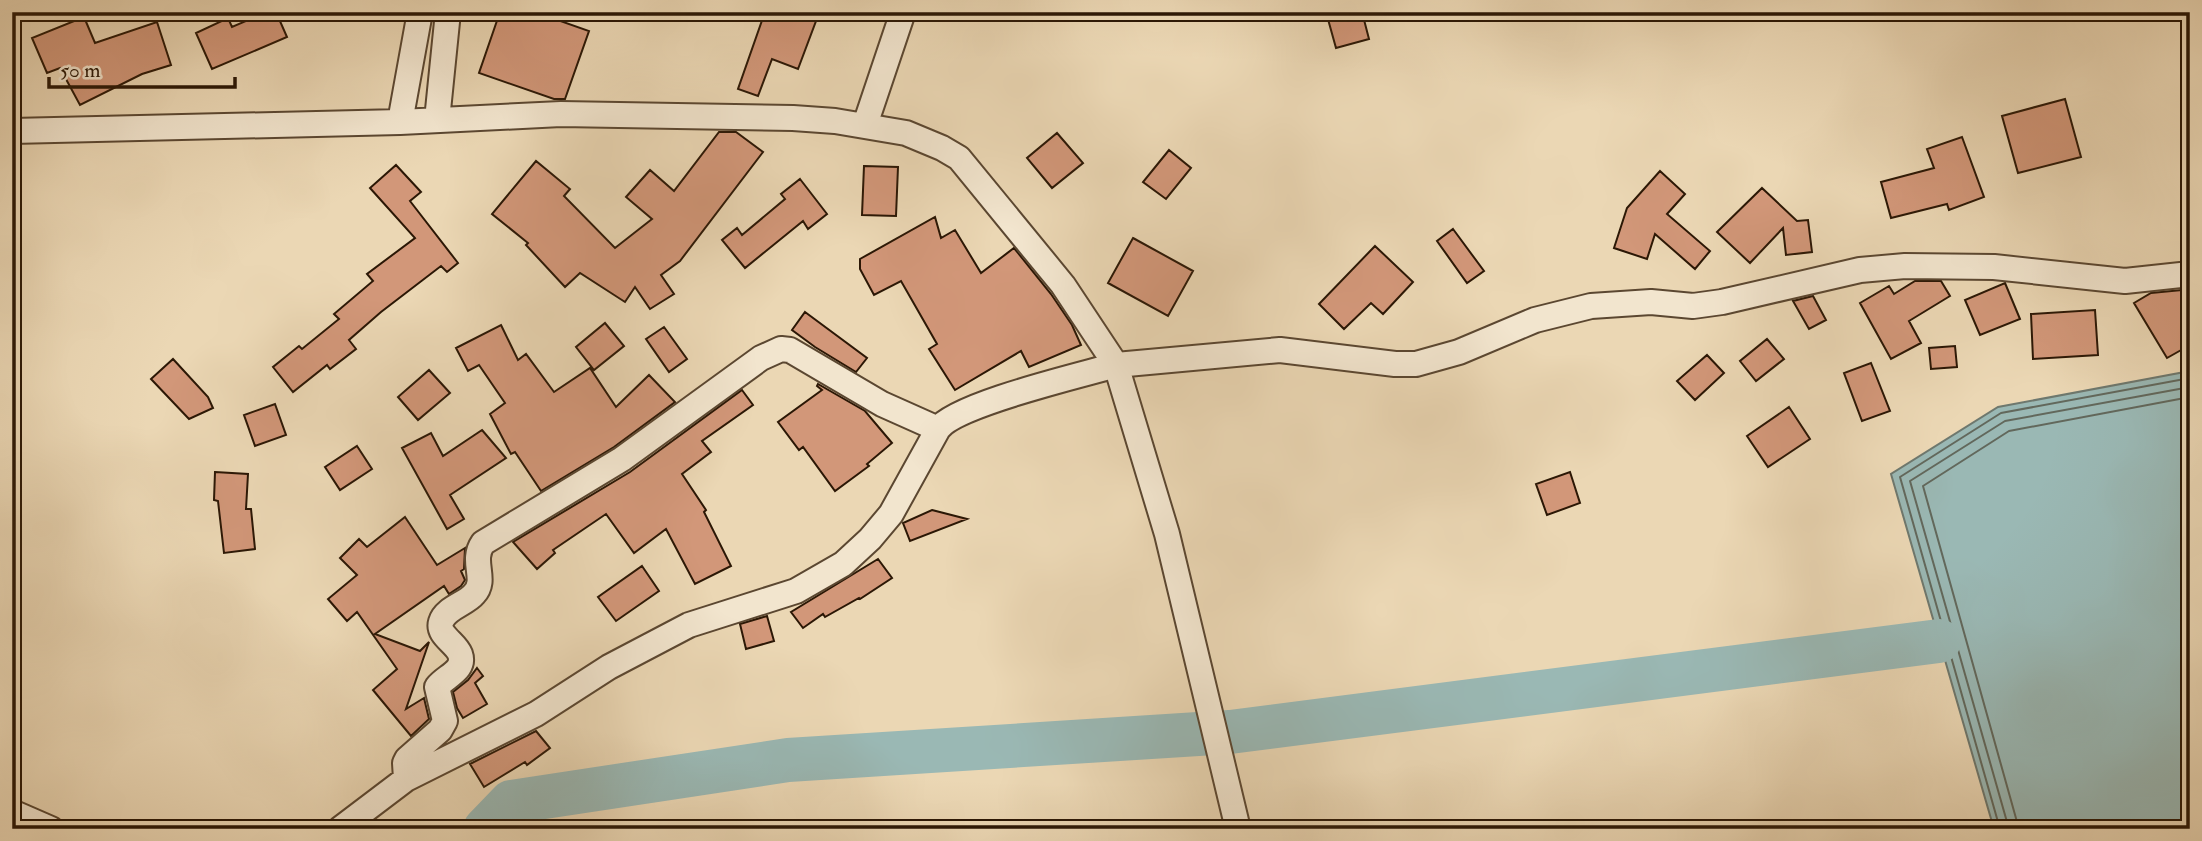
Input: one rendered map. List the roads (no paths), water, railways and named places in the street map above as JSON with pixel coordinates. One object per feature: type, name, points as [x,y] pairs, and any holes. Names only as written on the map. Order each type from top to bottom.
[{"type":"street","points":[[400,122],[420,12]]},
{"type":"street","points":[[437,120],[448,12]]},
{"type":"street","points":[[865,125],[903,12]]},
{"type":"street","points":[[12,131],[400,122],[561,114],[793,118],[865,125],[922,139],[959,158],[1063,285],[1116,365],[1167,534],[1238,829]]},
{"type":"street","points":[[340,829],[406,779],[536,714],[609,667],[689,625],[796,591],[843,564],[870,539],[891,514],[938,429],[949,419],[966,410],[1116,365],[1280,350],[1395,364],[1416,364],[1459,352],[1535,320],[1591,306],[1651,302],[1693,306],[1722,302],[1860,270],[1905,265],[1994,267],[2125,281],[2190,274]]},
{"type":"street","points":[[406,779],[407,759],[440,730],[445,721],[437,687],[461,663],[460,653],[441,630],[441,623],[448,612],[475,594],[481,578],[476,558],[483,543],[622,459],[761,358],[780,349],[790,350],[882,404],[938,429]]},
{"type":"street","points":[[12,812],[51,829]]},
{"type":"water","points":[[2190,371],[2190,829],[1994,829],[1891,474],[1998,407]]},
{"type":"waterway","points":[[485,829],[511,802],[788,760],[1230,732],[1939,641]]}]
